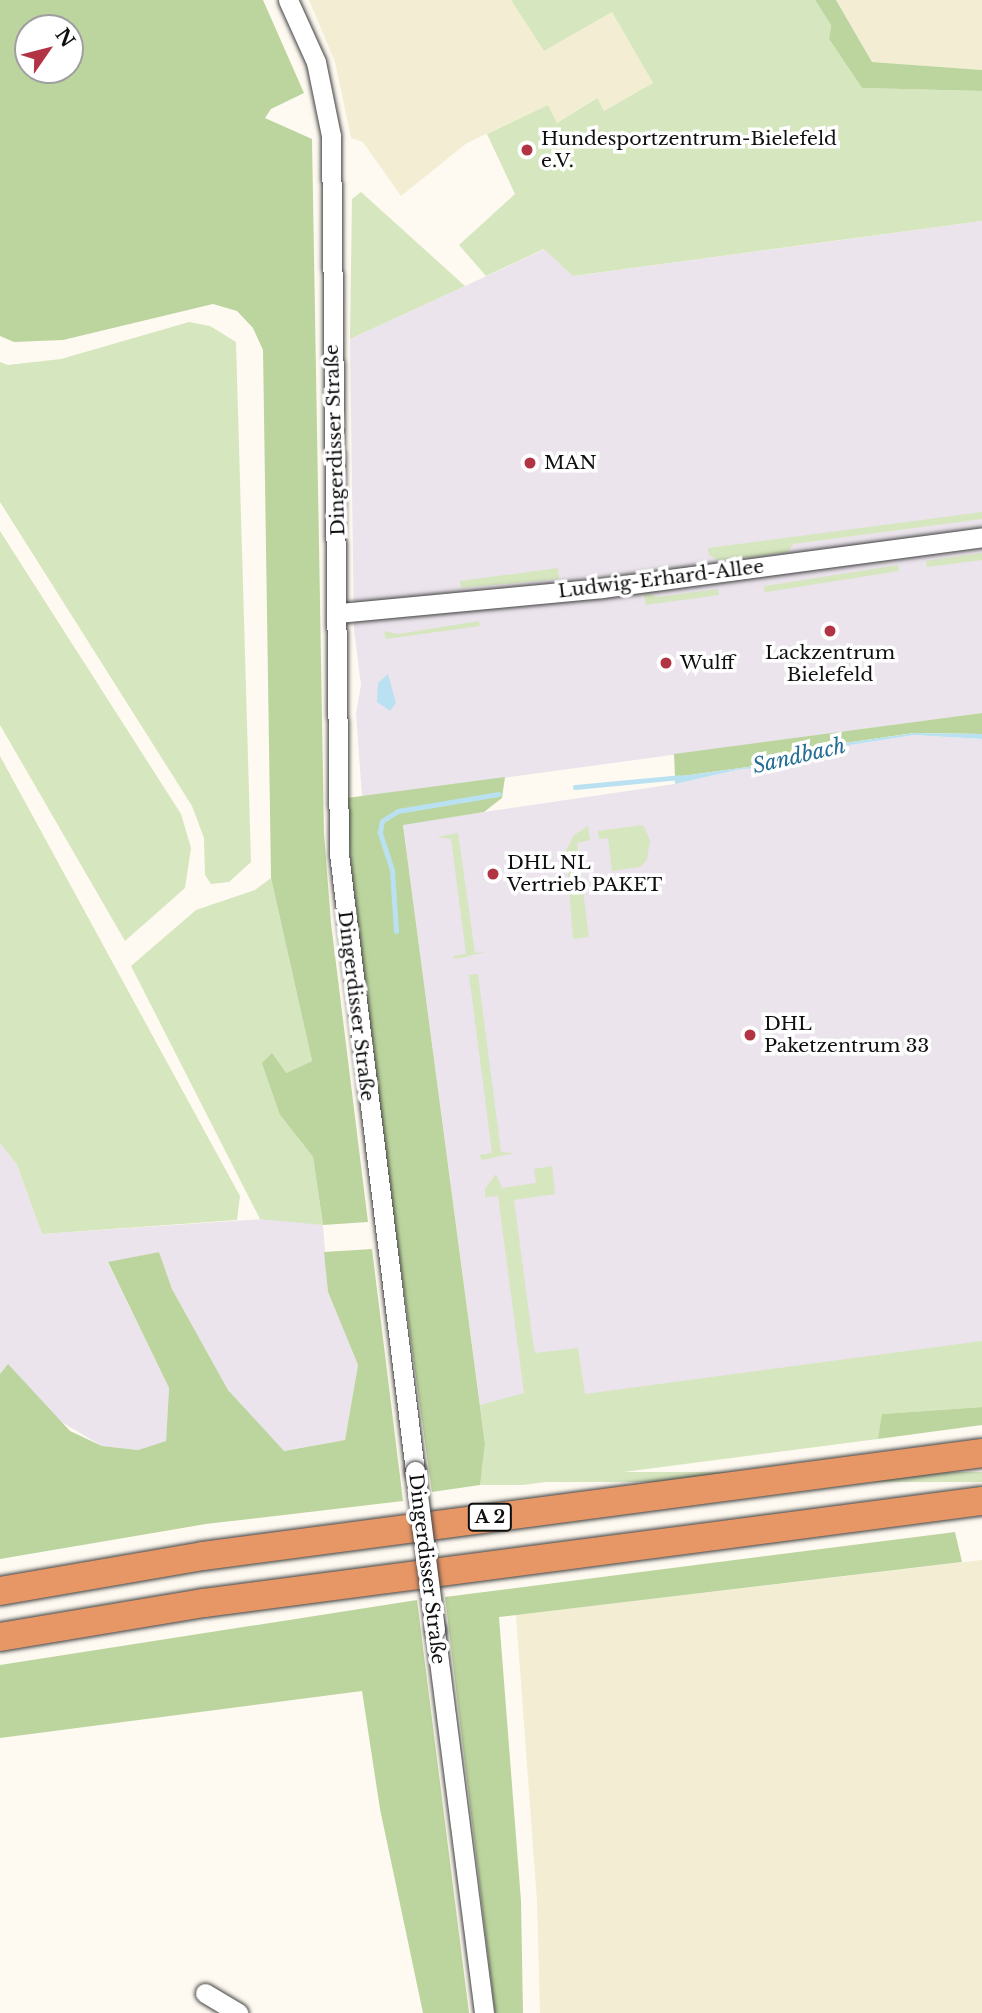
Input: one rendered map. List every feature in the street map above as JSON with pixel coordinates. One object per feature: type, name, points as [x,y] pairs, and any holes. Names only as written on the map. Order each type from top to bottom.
[{"type":"highway","name":"A 2","points":[[0,1591],[203,1556],[982,1453]]},
{"type":"highway","points":[[0,1637],[204,1603],[982,1501]]},
{"type":"street","name":"Dingerdisser Straße","points":[[288,0],[316,62],[331,136],[331,326],[339,613],[339,854],[484,2013]]},
{"type":"street","name":"Ludwig-Erhard-Allee","points":[[339,613],[601,588],[982,537]]},
{"type":"street","points":[[205,1993],[218,1997],[238,2013]]},
{"type":"shaded area","points":[[309,0],[511,0],[544,51],[612,12],[653,83],[604,111],[596,98],[557,123],[548,105],[467,143],[401,196],[363,142],[351,138],[335,62]]},
{"type":"shaded area","points":[[836,0],[982,0],[982,70],[872,62]]},
{"type":"shaded area","points":[[982,221],[982,713],[362,797],[356,713],[361,685],[354,630],[350,339],[545,249],[574,276]]},
{"type":"shaded area","points":[[914,735],[982,739],[982,1362],[533,1432],[528,1398],[480,1405],[403,824],[675,784],[741,769],[777,768],[825,749]]},
{"type":"shaded area","points":[[0,1143],[17,1165],[42,1234],[280,1218],[323,1225],[328,1292],[358,1365],[345,1440],[283,1451],[228,1390],[172,1289],[159,1252],[108,1263],[169,1388],[166,1441],[138,1450],[102,1446],[53,1417],[8,1364],[0,1374]]},
{"type":"shaded area","points":[[982,1560],[982,2013],[540,2013],[537,1901],[516,1615]]},
{"type":"green space","points":[[0,0],[263,0],[304,93],[271,109],[265,118],[312,139],[324,834],[331,923],[368,1222],[323,1225],[313,1157],[280,1115],[262,1063],[272,1053],[286,1073],[312,1061],[271,878],[263,350],[253,328],[237,311],[213,304],[63,340],[14,342],[0,336]]},
{"type":"green space","points":[[511,0],[815,0],[831,25],[829,39],[862,88],[982,91],[982,221],[573,276],[544,249],[486,276],[459,245],[515,194],[487,134],[548,105],[557,123],[597,98],[604,111],[653,83],[612,12],[544,51]]},
{"type":"green space","points":[[815,0],[836,0],[872,62],[982,70],[982,91],[862,88],[829,39],[831,25]]},
{"type":"green space","points":[[361,192],[465,286],[350,339],[352,199]]},
{"type":"green space","points":[[189,322],[210,326],[236,342],[251,862],[229,882],[211,884],[205,875],[204,838],[192,806],[0,502],[0,362],[8,365],[61,359]]},
{"type":"green space","points":[[982,512],[982,519],[793,544],[788,552],[720,561],[709,555],[708,548]]},
{"type":"green space","points":[[0,531],[181,814],[191,848],[185,888],[125,941],[0,725]]},
{"type":"green space","points":[[982,553],[982,560],[927,567],[926,561]]},
{"type":"green space","points":[[898,565],[899,571],[765,592],[764,586]]},
{"type":"green space","points":[[558,568],[559,579],[461,588],[460,581]]},
{"type":"green space","points":[[718,589],[719,595],[646,605],[644,592],[657,597]]},
{"type":"green space","points":[[479,621],[480,626],[386,639],[384,631],[398,634]]},
{"type":"green space","points":[[982,713],[982,734],[914,733],[824,746],[777,763],[675,777],[674,754]]},
{"type":"green space","points":[[0,756],[240,1196],[237,1220],[42,1234],[17,1165],[0,1143]]},
{"type":"green space","points":[[505,777],[502,798],[484,812],[403,825],[485,1444],[480,1485],[432,1492],[354,933],[347,798]]},
{"type":"green space","points":[[643,825],[650,840],[647,860],[640,867],[612,871],[608,838],[599,839],[598,831]]},
{"type":"green space","points":[[588,826],[590,840],[577,843],[589,937],[573,939],[566,851],[574,835]]},
{"type":"green space","points":[[458,833],[475,953],[489,951],[456,959],[453,956],[466,954],[451,839],[437,837]]},
{"type":"green space","points":[[271,878],[312,1061],[286,1073],[280,1115],[313,1157],[323,1225],[260,1219],[131,966],[196,910],[255,890]]},
{"type":"green space","points":[[478,974],[501,1152],[515,1153],[482,1160],[479,1155],[492,1153],[469,975]]},
{"type":"green space","points":[[552,1166],[555,1194],[514,1200],[533,1343],[535,1353],[578,1348],[585,1394],[982,1341],[982,1407],[883,1414],[878,1439],[523,1485],[480,1485],[485,1444],[480,1405],[524,1393],[498,1196],[485,1197],[485,1189],[496,1174],[502,1188],[536,1183],[534,1169]]},
{"type":"green space","points":[[372,1249],[403,1501],[206,1524],[0,1559],[0,1374],[8,1364],[70,1431],[102,1446],[138,1450],[166,1441],[169,1388],[108,1262],[159,1252],[172,1289],[228,1390],[284,1451],[345,1440],[358,1365],[328,1292],[324,1252]]},
{"type":"green space","points":[[982,1407],[982,1425],[878,1439],[882,1414]]},
{"type":"green space","points":[[438,1472],[982,1472],[982,1482],[438,1482]]},
{"type":"green space","points":[[955,1532],[962,1562],[499,1617],[521,1901],[523,2013],[495,2013],[445,1597]]},
{"type":"green space","points":[[417,1600],[469,2013],[423,2013],[380,1809],[362,1691],[0,1738],[0,1665]]},
{"type":"water","points":[[388,674],[396,703],[390,711],[377,702],[378,683]]},
{"type":"water","points":[[914,733],[982,734],[982,739],[914,735],[825,749],[777,768],[741,769],[675,784],[675,777],[777,763],[824,746]]},
{"type":"waterway","name":"Sandbach","points":[[575,787],[680,777]]},
{"type":"waterway","name":"Sandbach","points":[[396,931],[392,870],[380,832],[382,821],[398,811],[499,794]]},
{"type":"place","name":"Hundesportzentrum-Bielefeld e.V.","points":[[527,150]]},
{"type":"place","name":"MAN","points":[[530,463]]},
{"type":"place","name":"Lackzentrum Bielefeld","points":[[830,631]]},
{"type":"place","name":"Wulff","points":[[666,663]]},
{"type":"place","name":"DHL NL Vertrieb PAKET","points":[[493,874]]},
{"type":"place","name":"DHL Paketzentrum 33","points":[[750,1035]]}]
